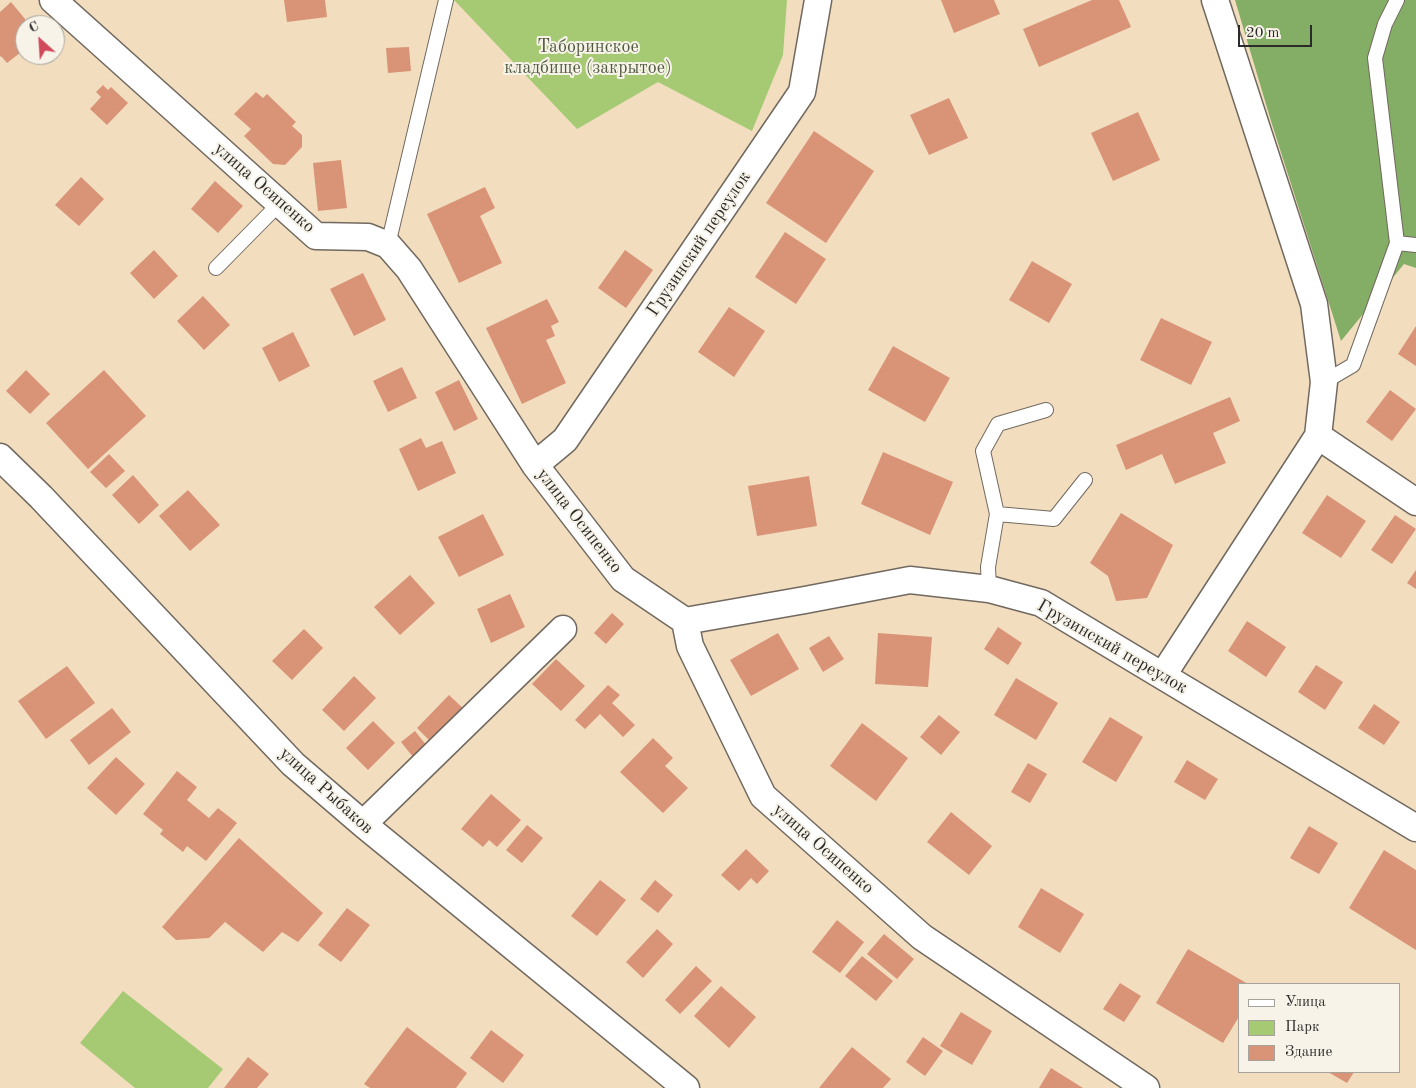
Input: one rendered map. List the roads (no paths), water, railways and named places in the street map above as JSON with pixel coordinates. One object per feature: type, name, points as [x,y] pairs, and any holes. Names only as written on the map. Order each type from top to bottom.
[{"type":"street","name":"улица Осипенко","points":[[53,0],[316,236],[368,238],[388,245],[409,269],[535,465],[622,578],[685,621],[690,646],[763,796],[922,937],[1146,1088]]},
{"type":"street","name":"Грузинский переулок","points":[[535,465],[565,440],[802,92],[818,0]]},
{"type":"street","points":[[1163,675],[1318,436],[1324,382],[1314,304],[1215,0]]},
{"type":"street","points":[[1318,436],[1416,502]]},
{"type":"street","name":"улица Рыбаков","points":[[0,457],[293,764],[363,824],[686,1088]]},
{"type":"street","name":"Грузинский переулок","points":[[685,621],[910,580],[989,589],[1041,603],[1416,828]]},
{"type":"street","points":[[363,824],[563,628]]},
{"type":"lane","points":[[388,245],[446,0]]},
{"type":"lane","points":[[1324,382],[1352,365],[1397,243],[1375,58],[1385,24],[1397,0]]},
{"type":"lane","points":[[216,268],[280,204]]},
{"type":"lane","points":[[1397,243],[1416,245]]},
{"type":"lane","points":[[989,589],[988,567],[997,514],[983,451],[998,424],[1046,410]]},
{"type":"lane","points":[[997,514],[1054,519],[1084,480]]},
{"type":"park label","name":"Таборинское кладбище (закрытое)","points":[[588,57]]}]
